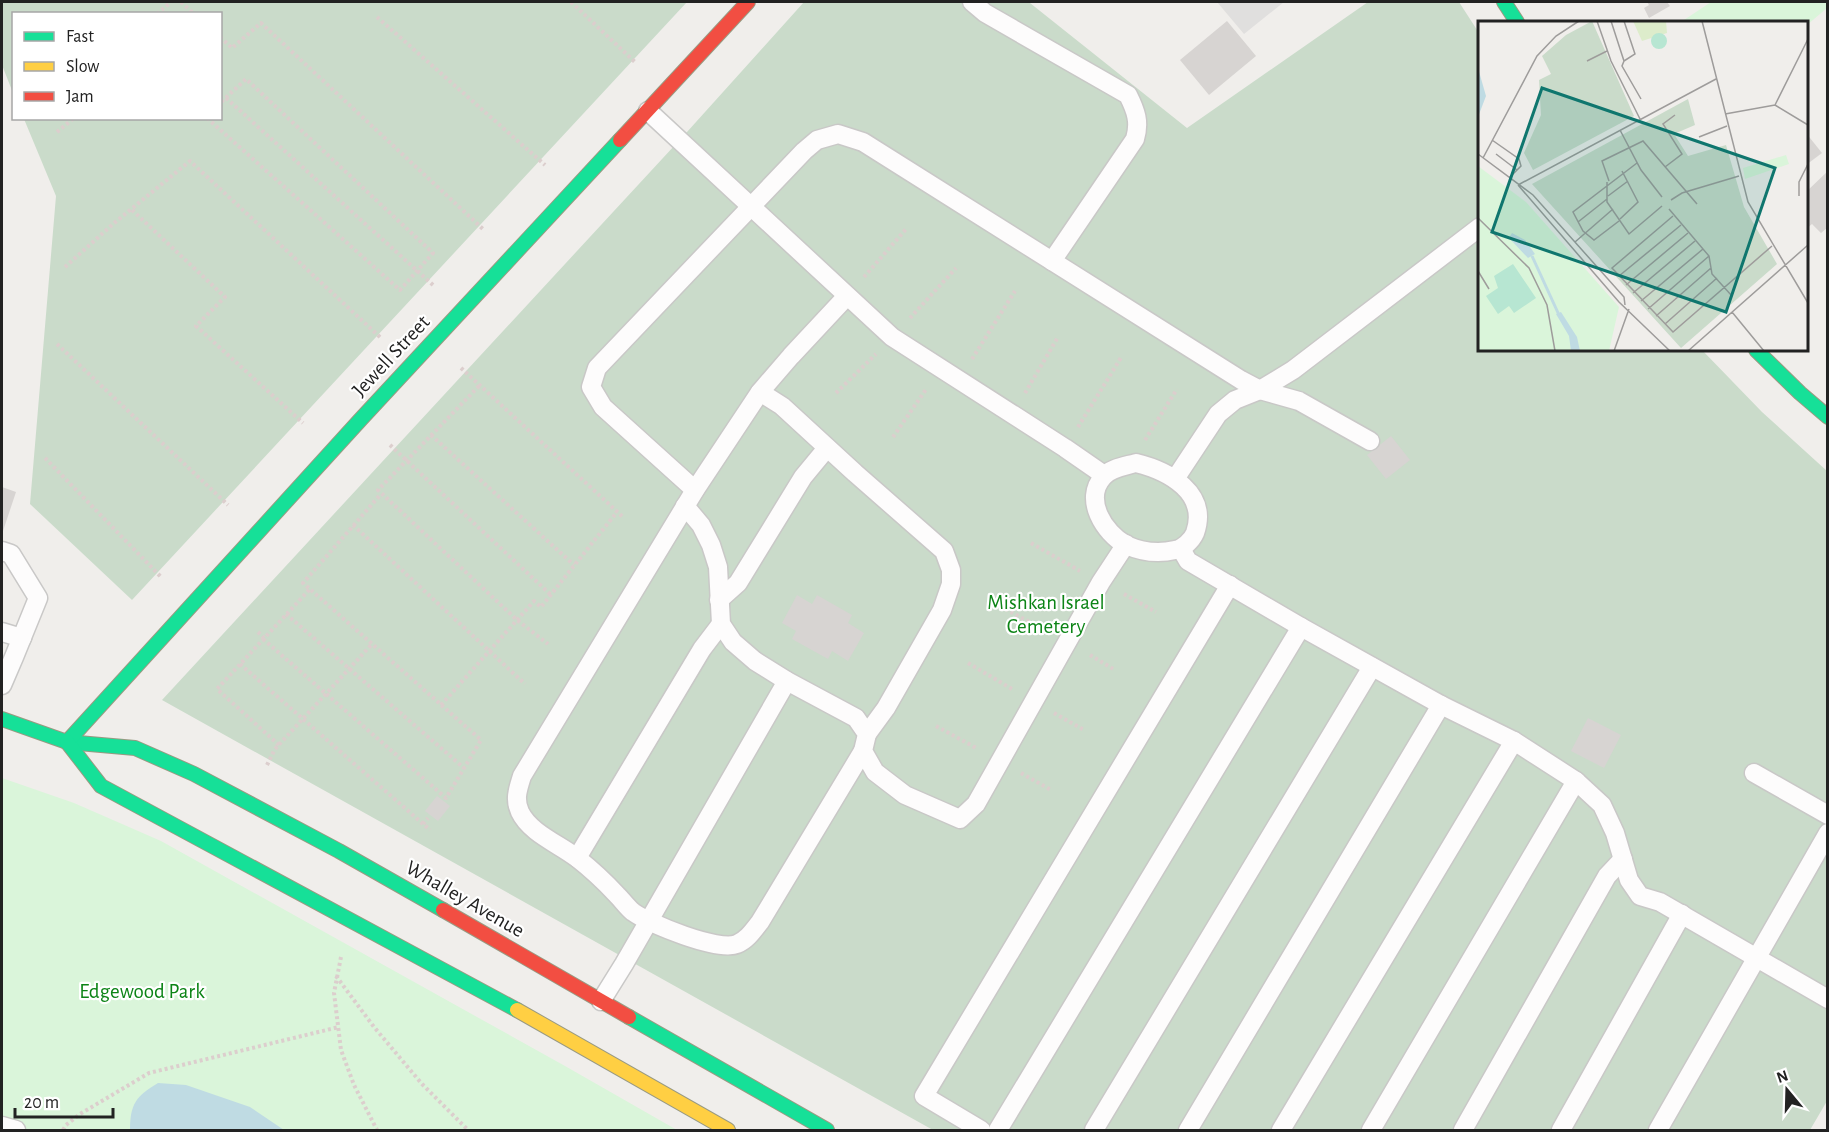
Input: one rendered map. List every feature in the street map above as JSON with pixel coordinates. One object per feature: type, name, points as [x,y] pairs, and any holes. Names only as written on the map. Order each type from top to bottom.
[{"type":"main road","name":"Jewell Street","points":[[66,742],[361,419],[748,2]]},
{"type":"main road","points":[[1504,2],[1516,21]]},
{"type":"main road","points":[[1757,351],[1827,417]]},
{"type":"main road","name":"Whalley Avenue","points":[[2,719],[66,742],[135,748],[194,774],[339,851],[827,1131]]},
{"type":"main road","points":[[66,742],[101,786],[513,1008],[728,1131]]},
{"type":"lane","points":[[972,2],[985,12],[1128,95],[1136,111],[1139,127],[1135,139],[1052,261]]},
{"type":"lane","points":[[648,111],[892,338],[1013,414],[1104,475]]},
{"type":"lane","points":[[1126,544],[1101,582],[976,804],[960,819],[905,795],[874,772],[856,718],[787,681],[755,661],[733,642],[721,624],[718,567],[690,498],[603,407],[591,387],[597,368],[804,151],[817,140],[838,134],[863,142],[1241,380],[1260,390],[1299,401],[1370,441]]},
{"type":"lane","points":[[1175,479],[1218,414],[1235,400],[1260,390],[1293,370],[1478,227]]},
{"type":"lane","points":[[760,392],[782,406],[944,551],[951,570],[951,584],[942,610],[760,922],[750,935],[736,945],[719,945],[664,928],[631,910],[617,894],[577,858],[534,829],[520,813],[516,798],[522,776],[690,498],[760,392],[847,296]]},
{"type":"lane","points":[[719,600],[738,583],[803,477],[827,448]]},
{"type":"lane","points":[[1136,463],[1154,467],[1175,479],[1190,493],[1198,510],[1198,522],[1194,536],[1181,549],[1163,553],[1144,551],[1126,544],[1108,531],[1097,509],[1094,498],[1104,475],[1136,463]]},
{"type":"lane","points":[[1181,549],[1188,561],[1372,667],[1441,705],[1514,741],[1576,781],[1602,805],[1615,833],[1629,880],[1640,896],[1660,902],[1682,914],[1827,999]]},
{"type":"lane","points":[[2,551],[11,554],[38,598],[2,685]]},
{"type":"lane","points":[[981,1131],[924,1096],[1230,585]]},
{"type":"lane","points":[[577,858],[702,648],[721,624]]},
{"type":"lane","points":[[998,1131],[1301,627]]},
{"type":"lane","points":[[2,632],[22,638]]},
{"type":"lane","points":[[1094,1131],[1372,667]]},
{"type":"lane","points":[[601,1001],[787,681]]},
{"type":"lane","points":[[1188,1131],[1441,705]]},
{"type":"lane","points":[[1281,1131],[1514,741]]},
{"type":"lane","points":[[1754,773],[1827,815]]},
{"type":"lane","points":[[1371,1131],[1576,781]]},
{"type":"lane","points":[[1658,1131],[1827,833]]},
{"type":"lane","points":[[1464,1131],[1607,876],[1623,859]]},
{"type":"lane","points":[[1561,1131],[1682,914]]},
{"type":"lane","points":[[2,1126],[16,1131]]},
{"type":"path","points":[[159,12],[171,2]]},
{"type":"path","points":[[570,2],[636,63]]},
{"type":"path","points":[[377,17],[545,165]]},
{"type":"path","points":[[222,39],[232,48],[261,23],[484,230]]},
{"type":"path","points":[[209,120],[400,290],[433,254],[246,79],[222,101]]},
{"type":"path","points":[[226,98],[433,285]]},
{"type":"path","points":[[57,132],[72,120]]},
{"type":"path","points":[[65,267],[190,161],[382,339]]},
{"type":"path","points":[[132,210],[225,297],[196,326],[303,423]]},
{"type":"path","points":[[847,296],[907,228]]},
{"type":"path","points":[[836,393],[892,338],[956,268]]},
{"type":"path","points":[[959,380],[1015,291]]},
{"type":"path","points":[[1013,414],[1058,337]]},
{"type":"path","points":[[57,344],[228,505]]},
{"type":"path","points":[[1065,448],[1122,356]]},
{"type":"path","points":[[461,368],[624,518]]},
{"type":"path","points":[[893,437],[940,369]]},
{"type":"path","points":[[479,386],[378,490],[517,620],[548,644]]},
{"type":"path","points":[[1136,463],[1141,447],[1177,389]]},
{"type":"path","points":[[431,435],[574,565]]},
{"type":"path","points":[[390,445],[551,595]]},
{"type":"path","points":[[45,458],[161,577]]},
{"type":"path","points":[[258,632],[446,798],[481,740],[303,583],[381,494]]},
{"type":"path","points":[[441,705],[534,600],[541,607],[617,512]]},
{"type":"path","points":[[353,525],[525,684]]},
{"type":"path","points":[[279,745],[217,689],[310,589]]},
{"type":"path","points":[[275,614],[281,620]]},
{"type":"path","points":[[286,614],[464,768]]},
{"type":"path","points":[[267,765],[275,749],[372,644]]},
{"type":"path","points":[[240,664],[430,830]]},
{"type":"path","points":[[423,824],[428,818]]},
{"type":"path","points":[[341,957],[334,993],[341,1050],[354,1085],[377,1131]]},
{"type":"path","points":[[336,976],[374,1027],[422,1084],[468,1131]]},
{"type":"path","points":[[63,1131],[66,1125],[80,1114],[149,1073],[339,1027]]},
{"type":"green space","points":[[2,2],[687,2],[132,600],[30,504],[56,196],[24,120],[222,120],[222,12],[12,12],[12,90],[2,65]]},
{"type":"green space","name":"Mishkan Israel Cemetery","points":[[804,2],[1031,2],[1187,128],[1368,2],[1459,2],[1478,31],[1478,351],[1703,351],[1762,412],[1827,471],[1827,1101],[1810,1130],[933,1130],[162,700],[687,132]]},
{"type":"green space","points":[[1711,2],[1827,2],[1827,8],[1808,24],[1808,21],[1682,21]]},
{"type":"green space","name":"Edgewood Park","points":[[2,778],[74,803],[161,841],[677,1130],[2,1130]]},
{"type":"shaded area","points":[[1217,2],[1284,2],[1244,34]]},
{"type":"water","points":[[158,1083],[186,1085],[250,1107],[284,1130],[130,1130],[133,1107],[144,1092]]},
{"type":"building","points":[[1647,2],[1667,2],[1670,6],[1649,18],[1644,8],[1649,5]]},
{"type":"building","points":[[1227,21],[1256,56],[1209,95],[1180,60]]},
{"type":"building","points":[[1808,136],[1822,153],[1808,164]]},
{"type":"building","points":[[1828,171],[1828,227],[1821,233],[1812,224],[1808,227],[1808,190]]},
{"type":"building","points":[[1391,436],[1410,460],[1386,479],[1367,455]]},
{"type":"building","points":[[2,487],[16,492],[2,534]]},
{"type":"building","points":[[797,595],[812,604],[817,595],[852,615],[848,623],[864,633],[848,661],[832,651],[828,659],[792,639],[796,631],[782,623]]},
{"type":"building","points":[[1588,718],[1621,735],[1604,768],[1571,751]]},
{"type":"building","points":[[437,796],[450,806],[438,821],[425,811]]},
{"type":"traffic: fast","points":[[1504,2],[1516,21]]},
{"type":"traffic: fast","points":[[67,742],[361,419],[620,140]]},
{"type":"traffic: fast","points":[[1757,351],[1828,417]]},
{"type":"traffic: fast","points":[[2,719],[67,742],[135,748],[194,774],[339,851],[443,910]]},
{"type":"traffic: fast","points":[[67,742],[101,786],[517,1010]]},
{"type":"traffic: fast","points":[[629,1017],[827,1130]]},
{"type":"traffic: slow","points":[[517,1010],[728,1130]]},
{"type":"traffic: jam","points":[[620,140],[748,2]]},
{"type":"traffic: jam","points":[[443,910],[629,1017]]}]
